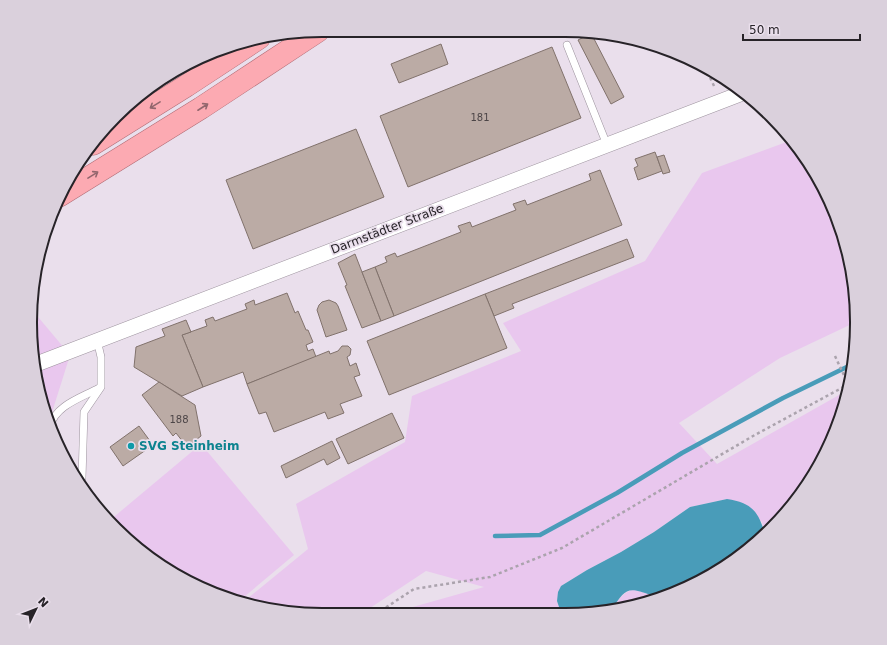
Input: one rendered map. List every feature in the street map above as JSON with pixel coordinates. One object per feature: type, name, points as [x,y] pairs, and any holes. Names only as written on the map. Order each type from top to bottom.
[{"type":"highway","points":[[70,189],[201,108],[308,38]]},
{"type":"highway","points":[[107,135],[242,49]]},
{"type":"street","name":"Darmstädter Straße","points":[[39,363],[737,95]]},
{"type":"lane","points":[[567,44],[607,145]]},
{"type":"lane","points":[[82,476],[84,412],[101,387],[101,357],[97,340]]},
{"type":"lane","points":[[53,417],[61,408],[101,387]]},
{"type":"path","points":[[709,76],[720,102]]},
{"type":"path","points":[[835,356],[845,378]]},
{"type":"path","points":[[385,608],[414,589],[490,577],[562,548],[753,436],[842,388]]},
{"type":"shaded area","points":[[786,142],[802,164],[821,196],[835,231],[845,267],[848,285],[850,325],[780,358],[679,423],[717,464],[840,394],[828,432],[812,465],[791,496],[763,527],[762,522],[727,499],[690,507],[654,532],[561,586],[557,601],[559,608],[409,608],[484,587],[426,571],[370,608],[285,606],[248,598],[308,549],[296,504],[405,442],[412,396],[521,351],[503,323],[645,261],[702,173]]},
{"type":"shaded area","points":[[37,316],[70,355],[52,413],[42,378],[39,360]]},
{"type":"shaded area","points":[[201,444],[294,555],[244,597],[196,579],[180,570],[164,560],[134,537],[114,517]]},
{"type":"shaded area","points":[[634,589],[650,595],[615,604],[630,590]]},
{"type":"water","points":[[727,499],[735,501],[752,509],[756,513],[763,527],[753,537],[723,560],[691,579],[674,586],[650,595],[631,590],[627,591],[616,604],[602,606],[559,608],[557,601],[558,592],[561,586],[654,532],[690,507]]},
{"type":"building","points":[[582,38],[594,39],[624,97],[611,104],[578,40]]},
{"type":"building","points":[[441,44],[448,64],[399,83],[391,64]]},
{"type":"building","points":[[552,47],[581,118],[408,187],[380,116]]},
{"type":"building","points":[[356,129],[384,197],[253,249],[226,180]]},
{"type":"building","points":[[655,152],[662,171],[638,180],[634,168],[638,166],[635,159]]},
{"type":"building","points":[[664,155],[670,172],[663,174],[657,157]]},
{"type":"building","points":[[600,170],[622,225],[394,316],[375,267],[387,262],[385,257],[395,253],[397,257],[461,232],[458,226],[470,222],[472,227],[516,210],[513,204],[525,200],[527,205],[591,180],[589,174]]},
{"type":"building","points":[[627,239],[634,257],[512,304],[514,308],[494,316],[485,294]]},
{"type":"building","points":[[355,254],[381,321],[362,328],[345,286],[347,285],[338,263]]},
{"type":"building","points":[[375,267],[394,316],[381,321],[362,272]]},
{"type":"building","points":[[287,293],[295,313],[298,311],[313,342],[306,345],[308,351],[313,349],[316,357],[247,384],[243,372],[203,387],[182,335],[207,326],[205,320],[213,317],[215,321],[247,309],[245,304],[254,300],[255,305]]},
{"type":"building","points":[[485,294],[507,348],[389,395],[367,341]]},
{"type":"building","points":[[329,300],[336,303],[338,306],[347,330],[326,337],[317,310],[322,302]]},
{"type":"building","points":[[186,320],[191,332],[182,335],[203,387],[182,396],[134,367],[136,347],[165,336],[162,329]]},
{"type":"building","points":[[342,346],[348,346],[351,349],[350,355],[347,357],[350,366],[356,363],[360,375],[354,377],[362,396],[340,404],[344,413],[328,419],[325,412],[274,432],[266,412],[259,414],[247,384],[329,351],[330,354],[338,351]]},
{"type":"building","points":[[159,382],[195,405],[201,436],[187,447],[176,433],[173,436],[142,395]]},
{"type":"building","points":[[392,413],[404,438],[348,464],[336,439]]},
{"type":"building","name":"SVG Steinheim","points":[[139,426],[153,445],[123,466],[110,447]]},
{"type":"building","points":[[332,441],[340,458],[327,465],[324,459],[286,478],[281,466]]},
{"type":"waterway","points":[[495,536],[540,535],[617,493],[682,453],[783,398],[847,367]]},
{"type":"place","name":"SVG Steinheim","points":[[131,446]]}]
